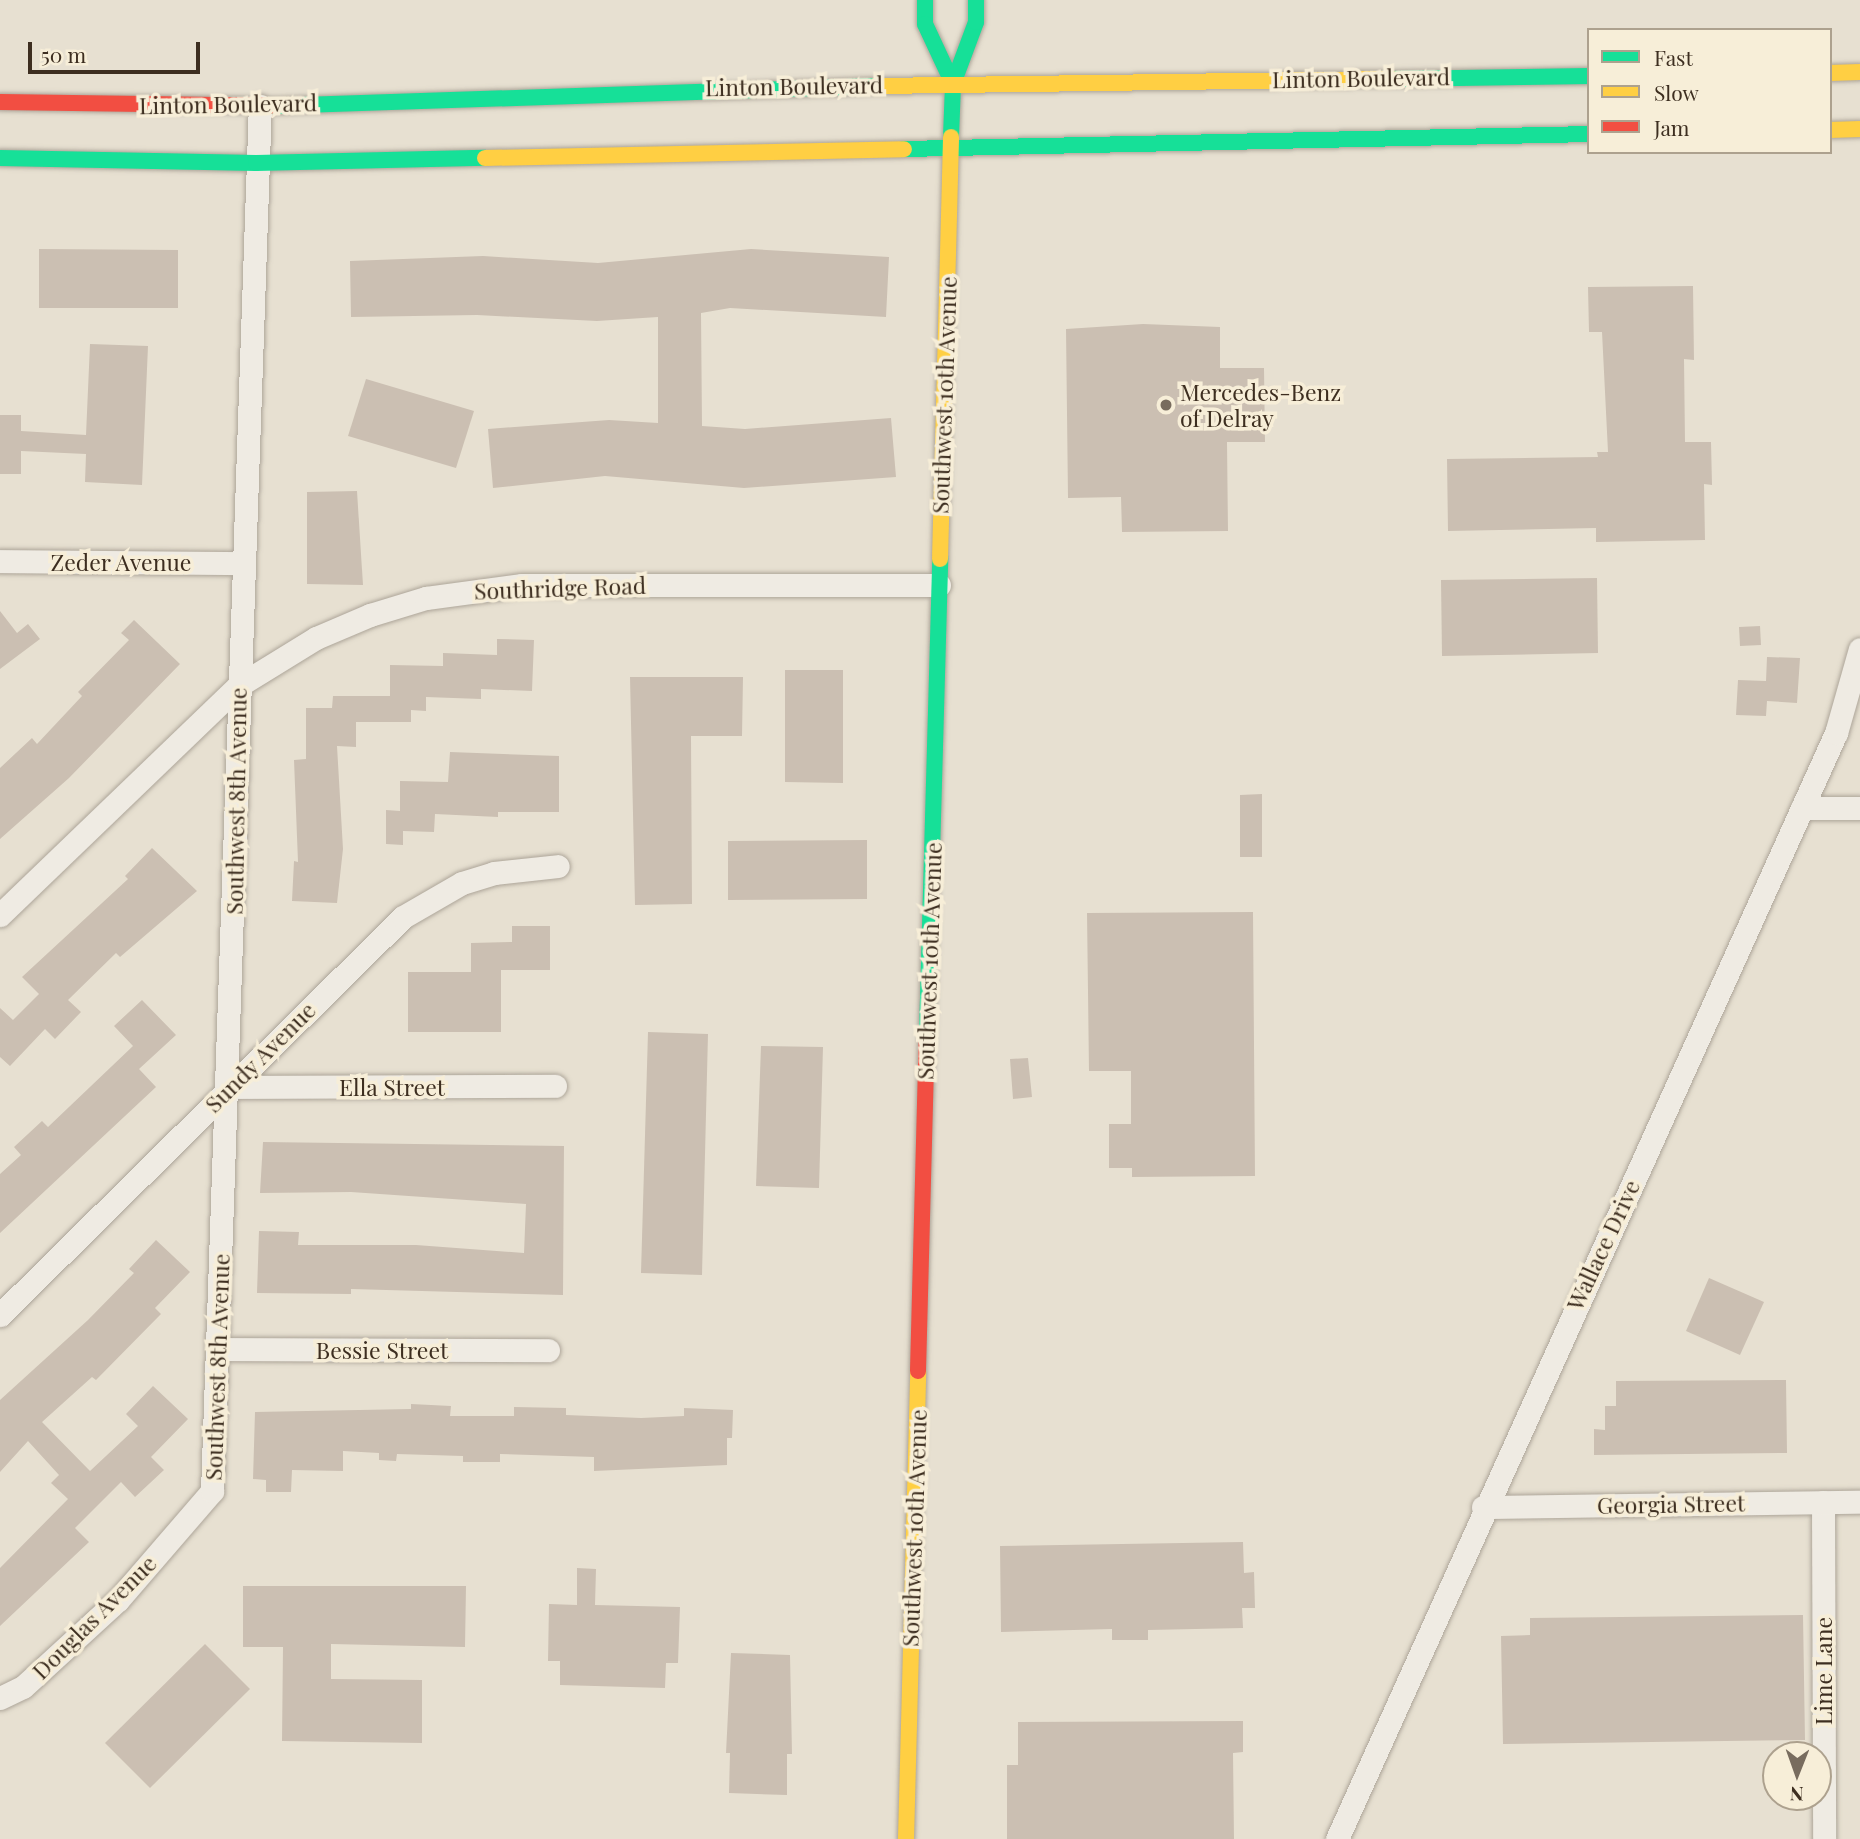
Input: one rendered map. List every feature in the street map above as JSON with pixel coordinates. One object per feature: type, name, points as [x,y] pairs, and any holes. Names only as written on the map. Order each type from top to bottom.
[{"type":"main road","name":"Southwest 10th Avenue","points":[[925,0],[925,23],[953,84]]},
{"type":"main road","name":"Southwest 10th Avenue","points":[[905,1839],[953,84],[976,22],[976,0]]},
{"type":"main road","points":[[1832,73],[1860,72]]},
{"type":"main road","name":"Linton Boulevard","points":[[0,102],[260,106],[708,88],[1587,76]]},
{"type":"main road","points":[[1832,131],[1860,130]]},
{"type":"main road","points":[[0,158],[256,163],[1587,134]]},
{"type":"street","name":"Southwest 8th Avenue","points":[[209,1495],[230,1087],[238,686],[260,106]]},
{"type":"street","name":"Zeder Avenue","points":[[0,561],[242,563]]},
{"type":"street","name":"Southridge Road","points":[[0,915],[238,686],[316,638],[370,615],[464,591],[522,585],[939,585]]},
{"type":"street","name":"Wallace Drive","points":[[1337,1839],[1483,1507],[1836,733],[1860,649]]},
{"type":"street","points":[[1802,808],[1860,808]]},
{"type":"street","name":"Sundy Avenue","points":[[0,1315],[389,930],[431,898],[495,873],[558,866]]},
{"type":"street","name":"Ella Street","points":[[230,1087],[555,1086]]},
{"type":"street","name":"Bessie Street","points":[[217,1349],[548,1350]]},
{"type":"street","name":"Douglas Avenue","points":[[0,1698],[23,1687],[118,1600],[209,1495]]},
{"type":"street","name":"Lime Lane","points":[[1823,1502],[1824,1839]]},
{"type":"street","name":"Georgia Street","points":[[1483,1507],[1860,1502]]},
{"type":"building","points":[[39,249],[178,250],[178,308],[39,308]]},
{"type":"building","points":[[751,249],[889,257],[886,317],[730,308],[701,313],[702,426],[745,429],[891,418],[896,477],[744,488],[605,476],[493,488],[488,429],[609,420],[658,423],[658,317],[597,321],[477,315],[351,317],[350,261],[483,256],[598,263]]},
{"type":"building","points":[[1693,286],[1694,360],[1684,359],[1685,442],[1711,442],[1712,485],[1704,484],[1705,540],[1596,542],[1596,528],[1448,531],[1447,459],[1598,457],[1597,452],[1608,452],[1602,332],[1589,332],[1588,287]]},
{"type":"building","name":"Mercedes-Benz of Delray","points":[[1143,324],[1220,327],[1220,368],[1264,368],[1265,442],[1227,442],[1228,531],[1122,532],[1121,497],[1068,498],[1066,329]]},
{"type":"building","points":[[90,344],[148,346],[142,485],[85,482],[86,454],[21,451],[21,474],[0,474],[0,415],[21,415],[21,431],[86,435]]},
{"type":"building","points":[[366,379],[474,411],[456,468],[348,436]]},
{"type":"building","points":[[357,491],[363,585],[307,584],[307,492]]},
{"type":"building","points":[[1597,578],[1598,653],[1442,656],[1441,580]]},
{"type":"building","points":[[0,611],[17,633],[28,624],[40,639],[0,669]]},
{"type":"building","points":[[134,620],[180,664],[69,778],[0,839],[0,768],[32,738],[37,744],[82,696],[78,692],[129,640],[121,633]]},
{"type":"building","points":[[1760,626],[1761,645],[1740,646],[1739,627]]},
{"type":"building","points":[[497,639],[534,640],[532,691],[481,689],[481,699],[426,697],[426,711],[411,710],[411,722],[356,722],[356,747],[337,746],[343,849],[337,903],[292,901],[294,861],[298,862],[294,760],[306,759],[306,708],[332,708],[333,696],[390,696],[390,665],[443,666],[443,653],[497,655]]},
{"type":"building","points":[[1767,657],[1800,658],[1797,703],[1767,701],[1766,716],[1736,715],[1738,680],[1766,681]]},
{"type":"building","points":[[785,670],[843,670],[843,783],[785,782]]},
{"type":"building","points":[[630,677],[743,677],[742,736],[691,736],[692,904],[635,905]]},
{"type":"building","points":[[450,752],[559,756],[559,812],[498,812],[498,817],[435,814],[434,832],[403,831],[403,845],[386,844],[386,810],[400,811],[400,781],[448,782]]},
{"type":"building","points":[[1262,794],[1262,857],[1240,857],[1240,795]]},
{"type":"building","points":[[867,840],[867,899],[728,900],[728,841]]},
{"type":"building","points":[[152,848],[197,891],[120,957],[116,953],[68,1000],[81,1012],[55,1039],[45,1029],[10,1066],[0,1057],[0,1008],[13,1020],[39,994],[22,977],[128,879],[125,876]]},
{"type":"building","points":[[1253,912],[1255,1176],[1132,1177],[1132,1168],[1109,1168],[1109,1124],[1131,1124],[1131,1071],[1089,1071],[1087,913]]},
{"type":"building","points":[[512,926],[550,926],[550,970],[501,970],[501,1032],[408,1032],[408,972],[471,972],[471,943],[512,942]]},
{"type":"building","points":[[142,1000],[176,1035],[139,1069],[156,1087],[0,1233],[0,1174],[21,1155],[14,1147],[42,1121],[48,1127],[133,1046],[114,1026]]},
{"type":"building","points":[[648,1032],[708,1034],[702,1275],[641,1273]]},
{"type":"building","points":[[761,1046],[823,1047],[819,1188],[756,1186]]},
{"type":"building","points":[[1028,1058],[1032,1097],[1013,1099],[1010,1059]]},
{"type":"building","points":[[263,1142],[564,1146],[563,1295],[351,1289],[351,1294],[257,1293],[259,1231],[299,1232],[298,1245],[416,1245],[524,1253],[526,1204],[351,1192],[260,1193]]},
{"type":"building","points":[[156,1240],[190,1272],[155,1308],[161,1314],[96,1380],[92,1377],[42,1422],[90,1471],[138,1426],[126,1414],[153,1386],[188,1419],[151,1457],[164,1470],[135,1497],[121,1482],[75,1528],[89,1542],[0,1626],[0,1568],[68,1499],[51,1483],[59,1475],[28,1441],[0,1472],[0,1400],[88,1320],[134,1273],[129,1269]]},
{"type":"building","points":[[1709,1278],[1764,1302],[1740,1355],[1686,1331]]},
{"type":"building","points":[[1786,1380],[1787,1453],[1594,1455],[1594,1429],[1605,1430],[1605,1406],[1616,1406],[1616,1381]]},
{"type":"building","points":[[411,1404],[451,1406],[450,1416],[514,1416],[514,1407],[566,1408],[566,1415],[641,1418],[684,1416],[684,1408],[733,1410],[732,1438],[727,1438],[727,1465],[594,1471],[594,1457],[500,1454],[500,1462],[463,1462],[463,1456],[397,1454],[396,1461],[379,1460],[379,1453],[343,1451],[343,1471],[292,1470],[291,1492],[266,1492],[266,1480],[253,1479],[255,1412],[411,1409]]},
{"type":"building","points":[[1243,1542],[1244,1573],[1254,1572],[1255,1608],[1242,1608],[1243,1628],[1148,1630],[1148,1640],[1112,1640],[1112,1629],[1001,1632],[1000,1546]]},
{"type":"building","points":[[577,1568],[596,1569],[595,1605],[680,1607],[678,1663],[666,1663],[665,1688],[560,1685],[560,1661],[548,1661],[549,1604],[577,1605]]},
{"type":"building","points":[[243,1586],[466,1586],[465,1647],[331,1644],[331,1679],[422,1680],[422,1743],[282,1741],[283,1647],[243,1647]]},
{"type":"building","points":[[1803,1615],[1805,1740],[1503,1744],[1501,1636],[1530,1635],[1530,1618]]},
{"type":"building","points":[[205,1644],[250,1689],[150,1788],[105,1743]]},
{"type":"building","points":[[731,1653],[790,1655],[792,1754],[787,1754],[787,1795],[729,1793],[730,1753],[726,1753]]},
{"type":"building","points":[[1243,1721],[1243,1752],[1233,1753],[1234,1839],[1007,1839],[1007,1765],[1018,1765],[1018,1722]]},
{"type":"traffic: fast","points":[[925,0],[925,24],[953,84]]},
{"type":"traffic: fast","points":[[951,137],[953,84],[976,22],[976,0]]},
{"type":"traffic: fast","points":[[1392,79],[1587,76]]},
{"type":"traffic: fast","points":[[272,106],[876,86]]},
{"type":"traffic: fast","points":[[904,149],[1587,134]]},
{"type":"traffic: fast","points":[[0,158],[256,163],[485,158]]},
{"type":"traffic: fast","points":[[927,1033],[940,559]]},
{"type":"traffic: slow","points":[[1832,73],[1860,72]]},
{"type":"traffic: slow","points":[[876,86],[1392,79]]},
{"type":"traffic: slow","points":[[1832,130],[1860,129]]},
{"type":"traffic: slow","points":[[940,559],[951,137]]},
{"type":"traffic: slow","points":[[485,158],[904,149]]},
{"type":"traffic: slow","points":[[906,1839],[918,1371]]},
{"type":"traffic: jam","points":[[0,102],[272,106]]},
{"type":"traffic: jam","points":[[918,1371],[927,1033]]},
{"type":"place","name":"Mercedes-Benz of Delray","points":[[1166,405]]}]
